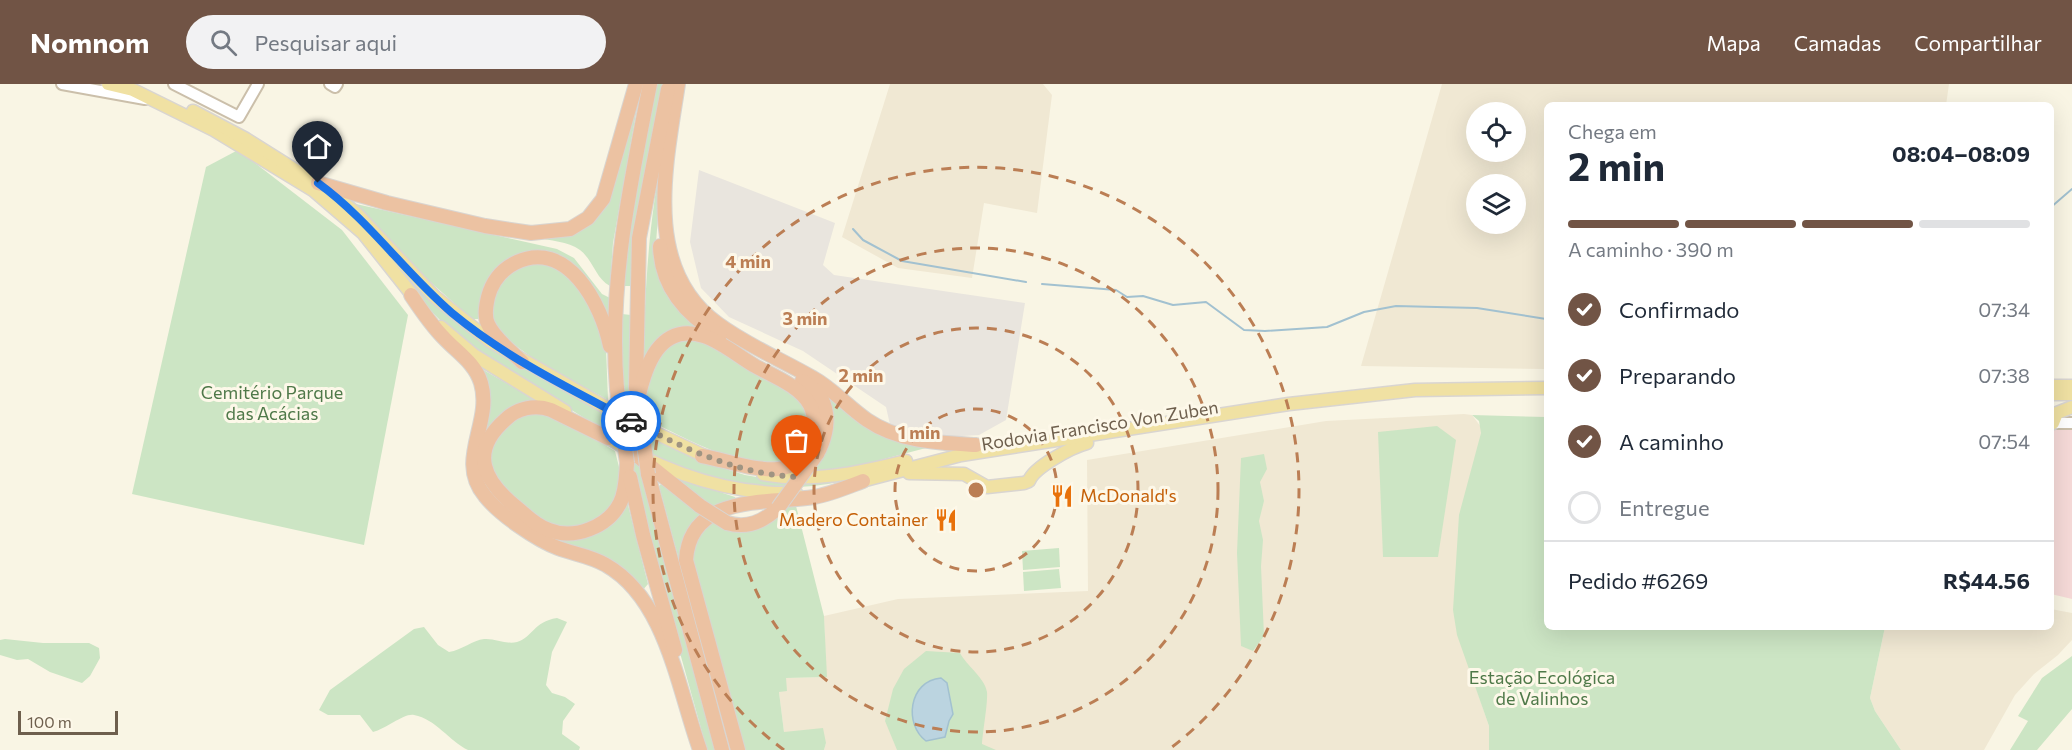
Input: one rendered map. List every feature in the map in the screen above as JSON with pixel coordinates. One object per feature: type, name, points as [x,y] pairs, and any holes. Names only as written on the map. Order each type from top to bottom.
[{"type":"highway","points":[[318,183],[387,203],[485,226],[531,233],[570,229],[588,218],[603,199],[636,84]]},
{"type":"highway","points":[[617,385],[615,314],[617,274],[624,215],[650,84]]},
{"type":"highway","points":[[669,84],[644,207],[637,287],[638,399],[648,474],[722,750]]},
{"type":"highway","points":[[631,458],[727,523],[739,526],[753,524],[767,518],[778,508],[817,454],[828,422],[826,410],[818,392],[809,384],[765,362],[697,321],[665,278],[660,251],[661,204],[678,84]]},
{"type":"highway","points":[[666,173],[669,254],[682,287],[708,316],[758,350],[816,379],[860,416],[881,428],[926,442],[976,446]]},
{"type":"highway","points":[[522,362],[488,324],[486,305],[489,292],[498,275],[513,264],[531,257],[552,258],[563,263],[576,275],[599,312],[608,337],[643,535],[701,750]]},
{"type":"highway","points":[[411,295],[429,321],[471,364],[481,384],[484,409],[472,459],[478,486],[494,505],[541,540],[606,565],[624,578],[641,595],[659,628],[701,750]]},
{"type":"highway","points":[[638,399],[645,367],[654,352],[668,341],[695,334],[716,341],[798,391],[810,405],[815,422],[813,437],[802,456],[788,466],[771,469],[702,456]]},
{"type":"highway","points":[[608,438],[544,407],[524,409],[507,417],[490,437],[485,456],[487,476],[498,493],[537,524],[556,532],[575,533],[599,525],[615,511],[624,493],[631,458]]},
{"type":"highway","points":[[738,750],[686,560],[690,541],[708,518],[733,506],[814,497],[863,481]]},
{"type":"main road","points":[[62,84],[154,100]]},
{"type":"main road","name":"Rodovia Francisco Von Zuben","points":[[108,84],[133,90],[244,147],[327,201],[363,233],[411,295],[437,323],[474,354],[608,438],[631,458],[696,478],[754,492],[818,491],[961,455],[1289,404],[1415,390],[1544,388]]},
{"type":"main road","name":"Rodovia Francisco Von Zuben","points":[[135,84],[219,123],[318,183],[357,214],[402,265],[452,312],[522,362],[630,421],[702,456],[767,475],[825,477],[857,473],[945,450],[1288,396],[1415,382],[1544,381]]},
{"type":"main road","points":[[174,84],[239,117],[258,84]]},
{"type":"main road","points":[[2054,386],[2072,386]]},
{"type":"main road","points":[[2054,394],[2072,394]]},
{"type":"main road","points":[[2054,417],[2056,413],[2072,407]]},
{"type":"main road","points":[[2054,421],[2072,423]]},
{"type":"main road","points":[[887,474],[964,474],[987,488],[1024,483],[1029,482],[1035,473],[1070,449],[1137,429]]},
{"type":"shaded area","points":[[890,84],[1043,84],[1052,95],[1037,213],[984,203],[972,278],[898,268],[842,237]]},
{"type":"shaded area","points":[[1442,84],[1949,84],[1946,102],[1544,102],[1544,369],[1361,366]]},
{"type":"shaded area","points":[[699,170],[835,223],[823,265],[834,275],[1025,303],[1006,420],[979,435],[930,438],[891,429],[886,407],[803,351],[729,317],[701,288],[690,242]]},
{"type":"shaded area","points":[[1472,415],[1481,427],[1474,682],[1489,726],[1489,750],[824,750],[826,743],[784,732],[779,692],[785,678],[826,677],[824,616],[898,599],[1088,591],[1087,460],[1326,421]]},
{"type":"shaded area","points":[[2054,429],[2072,430],[2072,599],[2054,595]]},
{"type":"shaded area","points":[[2054,610],[2072,613],[2072,640],[2058,655],[2034,674],[2015,695],[1984,750],[1901,750],[1875,711],[1870,698],[1884,630],[2054,630]]},
{"type":"green space","points":[[654,84],[665,84],[632,286],[624,286],[624,252]]},
{"type":"green space","points":[[637,108],[613,243],[610,286],[601,279],[580,250],[564,243],[535,237],[589,222],[633,110]]},
{"type":"green space","name":"Cemitério Parque das Acácias","points":[[238,150],[342,230],[408,315],[364,545],[132,494],[206,167]]},
{"type":"green space","points":[[663,151],[656,243],[707,332],[688,331],[643,366],[648,258]]},
{"type":"green space","points":[[356,204],[557,249],[574,258],[602,294],[610,298],[608,322],[573,267],[509,262],[478,319],[472,319],[427,279]]},
{"type":"green space","points":[[378,243],[434,303],[468,331],[529,371],[651,437],[697,460],[745,475],[774,480],[843,481],[800,487],[759,486],[720,479],[682,468],[645,452],[574,412],[466,343],[426,305]]},
{"type":"green space","points":[[550,261],[585,292],[606,348],[608,400],[540,363],[506,338],[496,326],[491,308],[495,286],[500,279],[514,269]]},
{"type":"green space","points":[[622,314],[631,315],[632,411],[624,407],[620,361]]},
{"type":"green space","points":[[700,339],[799,396],[804,402],[810,432],[796,457],[777,463],[759,463],[740,459],[699,445],[648,420],[645,390],[663,349],[681,340]]},
{"type":"green space","points":[[480,368],[537,401],[488,434],[490,489],[570,537],[627,501],[648,584],[642,591],[534,529],[495,500],[481,485]]},
{"type":"green space","points":[[821,390],[926,448],[846,469],[812,471]]},
{"type":"green space","points":[[529,411],[566,421],[615,451],[621,486],[618,497],[606,513],[577,528],[557,528],[547,525],[521,507],[507,492],[489,466],[494,435]]},
{"type":"green space","name":"Estação Ecológica de Valinhos","points":[[1472,415],[1544,417],[1544,630],[1884,630],[1870,698],[1875,711],[1901,750],[1489,750],[1489,726],[1457,635],[1453,610],[1459,515],[1481,433],[1479,421]]},
{"type":"green space","points":[[1437,426],[1456,440],[1438,557],[1383,557],[1378,432]]},
{"type":"green space","points":[[1264,454],[1267,469],[1260,482],[1264,501],[1259,521],[1263,540],[1261,566],[1264,636],[1253,651],[1241,646],[1237,553],[1241,458]]},
{"type":"green space","points":[[638,458],[717,750],[707,750],[655,563],[630,459]]},
{"type":"green space","points":[[665,474],[735,497],[736,500],[714,508]]},
{"type":"green space","points":[[664,482],[704,516],[685,544],[734,750],[730,750],[659,486]]},
{"type":"green space","points":[[790,502],[795,502],[824,616],[827,677],[786,678],[787,691],[779,692],[784,732],[823,728],[826,743],[824,750],[745,750],[701,608],[691,554],[696,538],[712,521],[731,527]]},
{"type":"green space","points":[[1059,548],[1060,567],[1023,570],[1022,551]]},
{"type":"green space","points":[[1059,569],[1061,588],[1024,591],[1023,572]]},
{"type":"green space","points":[[557,618],[567,622],[552,652],[546,685],[552,693],[565,697],[575,704],[563,721],[562,734],[580,747],[579,750],[468,750],[422,717],[405,716],[373,732],[360,715],[328,715],[319,710],[330,690],[414,629],[424,627],[438,645],[449,652],[484,639],[517,642],[527,637],[543,623]]},
{"type":"green space","points":[[0,640],[43,643],[89,643],[99,648],[100,658],[90,676],[82,683],[50,672],[28,659],[17,660],[0,655]]},
{"type":"green space","points":[[926,651],[960,653],[983,682],[987,697],[982,744],[996,750],[897,750],[885,721],[893,689],[904,669]]},
{"type":"green space","points":[[2072,656],[2072,709],[2037,750],[2010,750],[2028,721],[2018,716],[2042,678]]},
{"type":"water","points":[[941,678],[947,683],[953,714],[945,737],[926,741],[914,725],[913,705],[922,687],[930,681]]},
{"type":"waterway","points":[[2054,205],[2072,189]]},
{"type":"waterway","points":[[853,229],[863,240],[902,261],[1026,282]]},
{"type":"waterway","points":[[1042,284],[1116,290],[1127,297],[1143,296],[1173,305],[1206,302],[1244,330],[1327,327],[1364,312],[1396,306],[1477,308],[1544,319]]},
{"type":"way so far","points":[[631,421],[721,463],[767,475],[797,477]]},
{"type":"place","name":"McDonald's","points":[[1062,496]]},
{"type":"place","name":"Madero Container","points":[[946,520]]},
{"type":"route","points":[[318,183],[357,214],[402,265],[468,326],[522,362],[631,421]]}]
